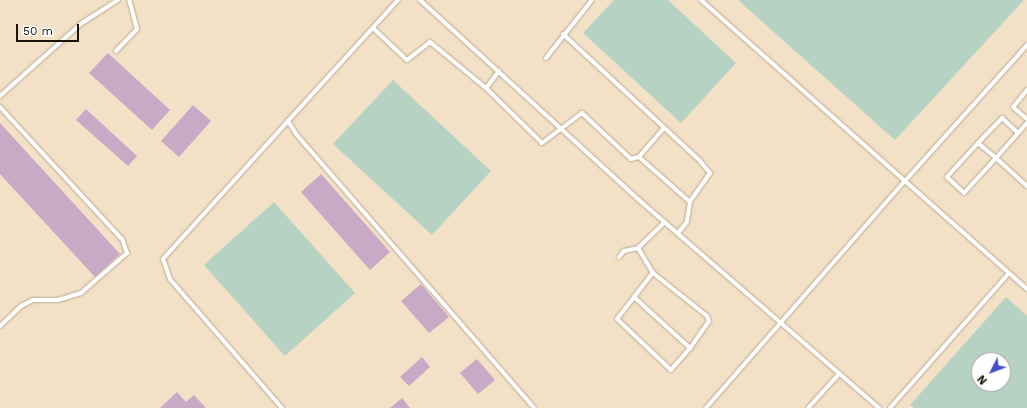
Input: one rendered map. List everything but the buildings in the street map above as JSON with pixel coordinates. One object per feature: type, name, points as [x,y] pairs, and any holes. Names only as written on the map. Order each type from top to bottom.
[{"type":"lane","points":[[0,96],[82,23],[118,0]]},
{"type":"lane","points":[[116,51],[137,29],[129,0]]},
{"type":"lane","points":[[282,408],[170,279],[163,259],[398,0]]},
{"type":"lane","points":[[420,0],[665,222],[782,322],[879,408]]},
{"type":"lane","points":[[546,58],[562,34],[592,0]]},
{"type":"lane","points":[[701,0],[1027,289]]},
{"type":"lane","points":[[373,28],[406,60],[430,42],[486,88],[542,143],[563,129],[582,113],[631,159],[639,157],[664,128]]},
{"type":"lane","points":[[562,34],[700,161],[710,174],[690,202],[687,222],[678,233]]},
{"type":"lane","points":[[706,408],[905,180],[1027,45]]},
{"type":"lane","points":[[486,88],[499,71]]},
{"type":"lane","points":[[1027,90],[1013,107],[1027,119]]},
{"type":"lane","points":[[0,107],[122,239],[128,253],[81,294],[58,300],[33,300],[21,306],[0,326]]},
{"type":"lane","points":[[1018,133],[1002,118],[947,177],[964,192],[1027,124]]},
{"type":"lane","points":[[288,120],[296,134],[534,408]]},
{"type":"lane","points":[[978,143],[1027,186]]},
{"type":"lane","points":[[639,157],[690,202]]},
{"type":"lane","points":[[619,257],[624,251],[638,248],[665,222]]},
{"type":"lane","points":[[638,248],[654,273],[707,316],[709,321],[690,348],[671,370],[617,319],[654,273]]},
{"type":"lane","points":[[890,408],[1009,273]]},
{"type":"lane","points":[[634,297],[690,348]]},
{"type":"lane","points":[[808,408],[840,373]]},
{"type":"green space","points":[[614,0],[668,0],[736,63],[681,123],[583,33]]},
{"type":"green space","points":[[738,0],[1024,0],[895,140]]},
{"type":"green space","points":[[393,80],[491,171],[432,235],[333,144]]},
{"type":"green space","points":[[274,202],[355,293],[285,356],[204,265]]},
{"type":"green space","points":[[1006,297],[1027,316],[1027,408],[914,408],[910,405]]}]
